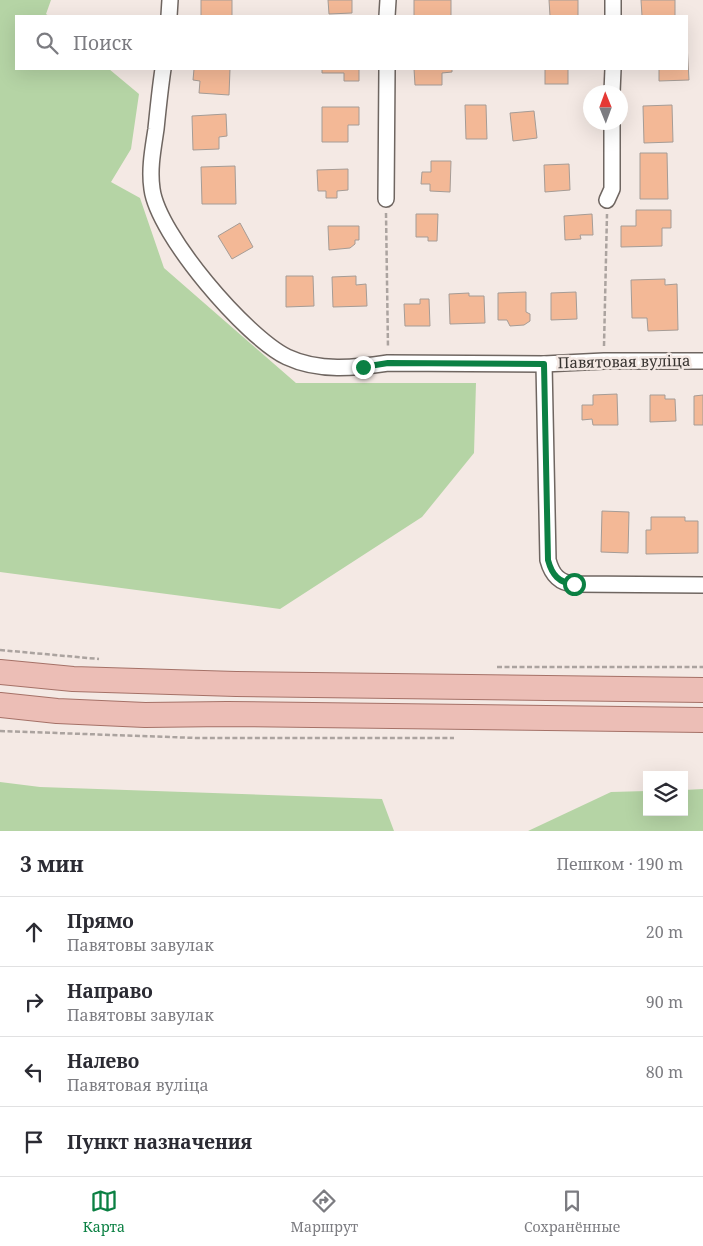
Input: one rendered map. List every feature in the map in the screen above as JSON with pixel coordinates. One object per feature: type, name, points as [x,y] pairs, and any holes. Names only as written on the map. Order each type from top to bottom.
[{"type":"main road","points":[[0,672],[74,679],[236,684],[703,690]]},
{"type":"main road","points":[[0,705],[57,711],[145,715],[227,714],[703,720]]},
{"type":"street","points":[[168,15],[170,0]]},
{"type":"street","points":[[387,15],[388,0]]},
{"type":"street","points":[[613,0],[613,15]]},
{"type":"street","name":"Павятовая вуліца","points":[[163,70],[150,165],[152,190],[157,208],[188,258],[225,304],[269,346],[288,357],[308,364],[333,368],[363,367],[388,363],[544,364],[703,360]]},
{"type":"street","points":[[386,200],[387,70]]},
{"type":"street","points":[[612,70],[612,85]]},
{"type":"street","points":[[607,200],[612,189],[612,130]]},
{"type":"street","points":[[544,364],[548,560],[551,571],[561,581],[574,584],[703,585]]},
{"type":"path","points":[[386,200],[388,363]]},
{"type":"path","points":[[604,361],[607,200]]},
{"type":"path","points":[[0,650],[103,660]]},
{"type":"path","points":[[491,667],[703,667]]},
{"type":"path","points":[[0,731],[197,738],[461,738]]},
{"type":"green space","points":[[0,0],[51,0],[46,14],[48,15],[15,15],[15,70],[110,70],[139,94],[131,149],[111,182],[140,198],[164,268],[296,383],[476,383],[474,453],[422,517],[280,609],[0,572]]},
{"type":"green space","points":[[0,782],[40,787],[382,799],[394,831],[0,831]]},
{"type":"green space","points":[[703,789],[703,831],[528,831],[611,792],[643,791],[643,816],[688,816],[688,790]]},
{"type":"building","points":[[201,0],[232,0],[232,15],[201,15]]},
{"type":"building","points":[[328,0],[352,0],[352,13],[329,14]]},
{"type":"building","points":[[414,0],[451,0],[451,15],[414,15]]},
{"type":"building","points":[[549,0],[578,0],[578,15],[550,15]]},
{"type":"building","points":[[641,0],[675,0],[675,15],[642,15]]},
{"type":"building","points":[[688,62],[689,80],[659,81],[659,70],[688,70]]},
{"type":"building","points":[[194,70],[230,70],[229,95],[199,93],[200,81],[193,80]]},
{"type":"building","points":[[322,70],[359,70],[359,81],[344,81],[344,73],[322,73]]},
{"type":"building","points":[[414,70],[452,70],[452,72],[442,73],[442,85],[415,85]]},
{"type":"building","points":[[545,70],[568,70],[568,84],[545,84]]},
{"type":"building","points":[[465,105],[486,105],[487,139],[466,139]]},
{"type":"building","points":[[672,105],[673,142],[644,143],[643,106]]},
{"type":"building","points":[[322,107],[359,107],[359,125],[348,125],[348,142],[322,142]]},
{"type":"building","points":[[534,111],[537,138],[513,141],[510,113]]},
{"type":"building","points":[[226,114],[227,136],[219,137],[219,149],[193,150],[192,116]]},
{"type":"building","points":[[640,153],[667,153],[668,199],[640,199]]},
{"type":"building","points":[[431,161],[451,161],[450,192],[430,191],[430,184],[421,184],[422,172],[431,172]]},
{"type":"building","points":[[569,164],[570,190],[545,192],[544,165]]},
{"type":"building","points":[[235,166],[236,204],[202,204],[201,167]]},
{"type":"building","points":[[348,169],[348,190],[337,191],[337,198],[326,198],[326,191],[318,191],[317,170]]},
{"type":"building","points":[[636,210],[671,210],[671,228],[662,228],[662,246],[621,247],[621,226],[636,226]]},
{"type":"building","points":[[416,214],[438,214],[437,241],[428,241],[428,237],[416,237]]},
{"type":"building","points":[[592,214],[593,235],[580,235],[581,239],[565,240],[564,216]]},
{"type":"building","points":[[240,223],[253,247],[232,259],[218,236]]},
{"type":"building","points":[[328,226],[359,226],[359,240],[355,240],[355,244],[350,248],[329,250]]},
{"type":"building","points":[[286,276],[313,276],[314,306],[286,307]]},
{"type":"building","points":[[356,276],[356,285],[366,284],[367,306],[333,307],[332,277]]},
{"type":"building","points":[[665,279],[665,285],[677,284],[678,330],[648,331],[647,318],[632,318],[631,280]]},
{"type":"building","points":[[526,292],[526,312],[530,314],[530,321],[524,325],[510,326],[507,320],[498,320],[498,293]]},
{"type":"building","points":[[576,292],[577,319],[551,320],[551,293]]},
{"type":"building","points":[[469,293],[469,296],[484,296],[485,323],[450,324],[449,294]]},
{"type":"building","points":[[420,299],[429,299],[430,326],[405,326],[404,304],[420,304]]},
{"type":"building","points":[[617,394],[618,425],[593,425],[592,419],[582,420],[582,405],[593,405],[593,395]]},
{"type":"building","points":[[650,395],[665,395],[665,399],[675,399],[676,421],[650,422]]},
{"type":"building","points":[[703,395],[703,425],[694,425],[694,396]]},
{"type":"building","points":[[602,511],[629,512],[628,553],[601,552]]},
{"type":"building","points":[[651,517],[685,517],[685,521],[698,521],[698,553],[646,554],[646,530],[651,530]]},
{"type":"route","points":[[363,367],[388,363],[544,364],[548,560],[551,571],[556,577],[568,584],[574,584]]}]
